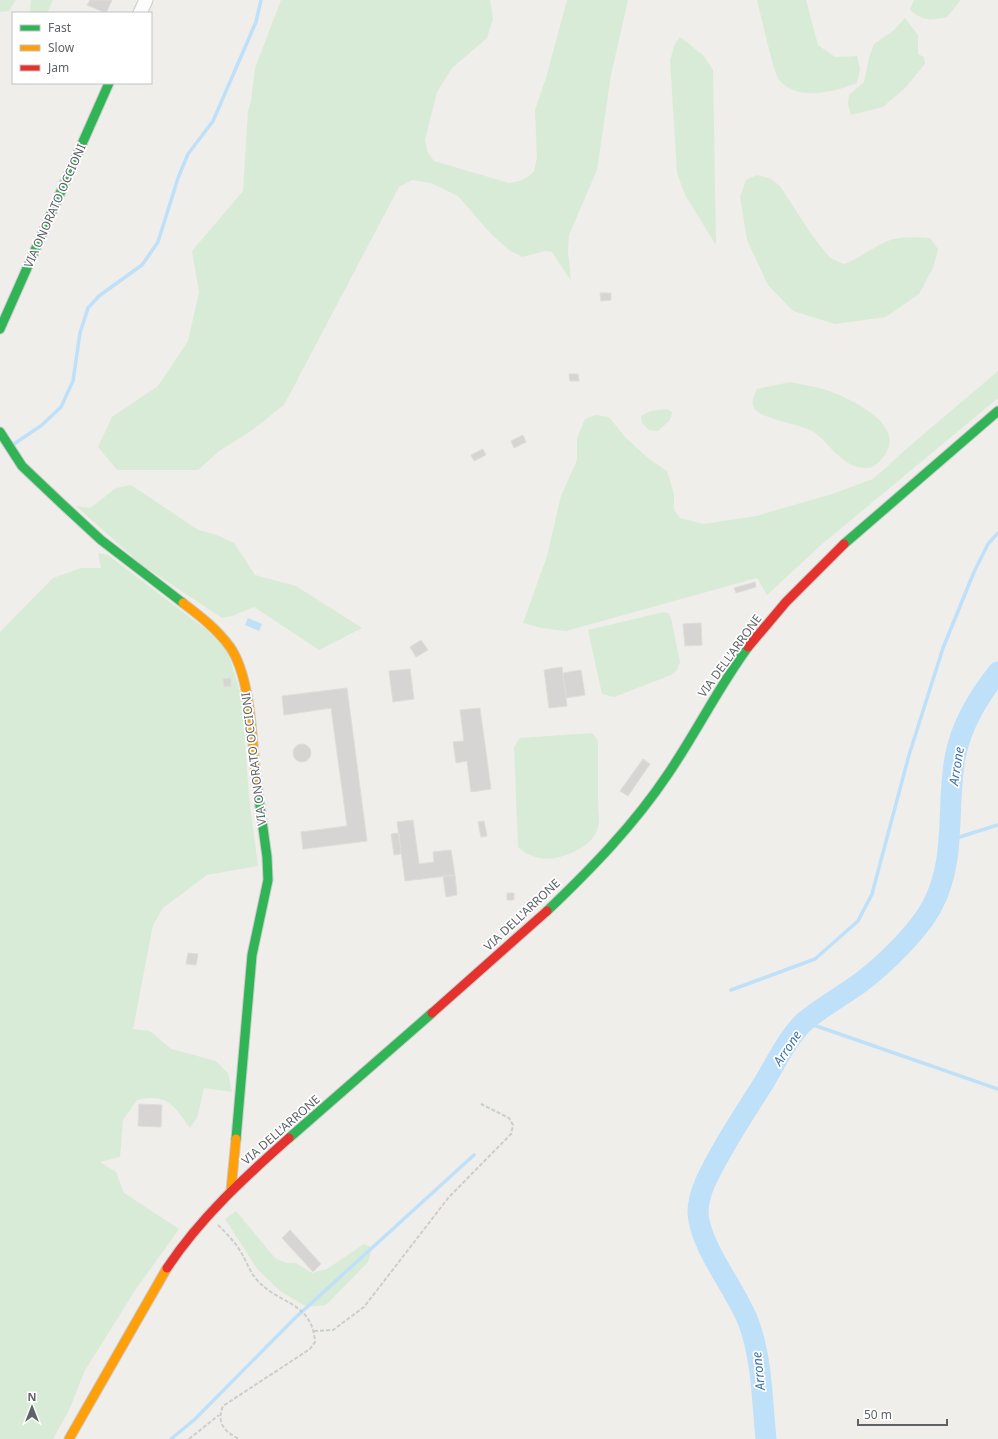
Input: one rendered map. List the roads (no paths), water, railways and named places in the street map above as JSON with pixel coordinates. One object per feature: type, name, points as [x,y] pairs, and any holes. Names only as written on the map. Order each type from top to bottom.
[{"type":"street","points":[[140,12],[146,0]]},
{"type":"street","name":"VIA ONORATO OCCIONI","points":[[0,329],[109,84]]},
{"type":"street","name":"VIA DELL'ARRONE","points":[[69,1439],[164,1272],[208,1215],[231,1190],[524,931],[597,861],[625,831],[651,798],[675,764],[726,678],[758,634],[787,601],[839,550],[998,411]]},
{"type":"street","name":"VIA ONORATO OCCIONI","points":[[2,435],[16,458],[29,473],[101,540],[215,628],[232,648],[242,673],[246,693],[256,787],[267,857],[268,875],[252,954],[231,1190]]},
{"type":"water","points":[[248,618],[262,624],[259,631],[245,625]]},
{"type":"waterway","points":[[14,444],[42,425],[61,407],[73,381],[80,333],[88,308],[99,296],[142,265],[158,242],[178,178],[188,154],[213,121],[256,22],[261,0]]},
{"type":"waterway","points":[[731,990],[815,959],[858,921],[872,894],[909,755],[943,648],[974,572],[988,544],[998,533]]},
{"type":"waterway","name":"Arrone","points":[[766,1439],[761,1379],[753,1335],[742,1308],[705,1240],[700,1226],[698,1213],[701,1194],[711,1170],[725,1145],[793,1035],[805,1021],[860,983],[889,958],[910,937],[932,906],[940,888],[945,870],[950,833],[952,777],[961,734],[971,712],[998,672]]},
{"type":"waterway","points":[[950,840],[998,825]]},
{"type":"waterway","points":[[805,1022],[998,1089]]},
{"type":"waterway","points":[[171,1439],[194,1420],[295,1318],[474,1155]]}]
